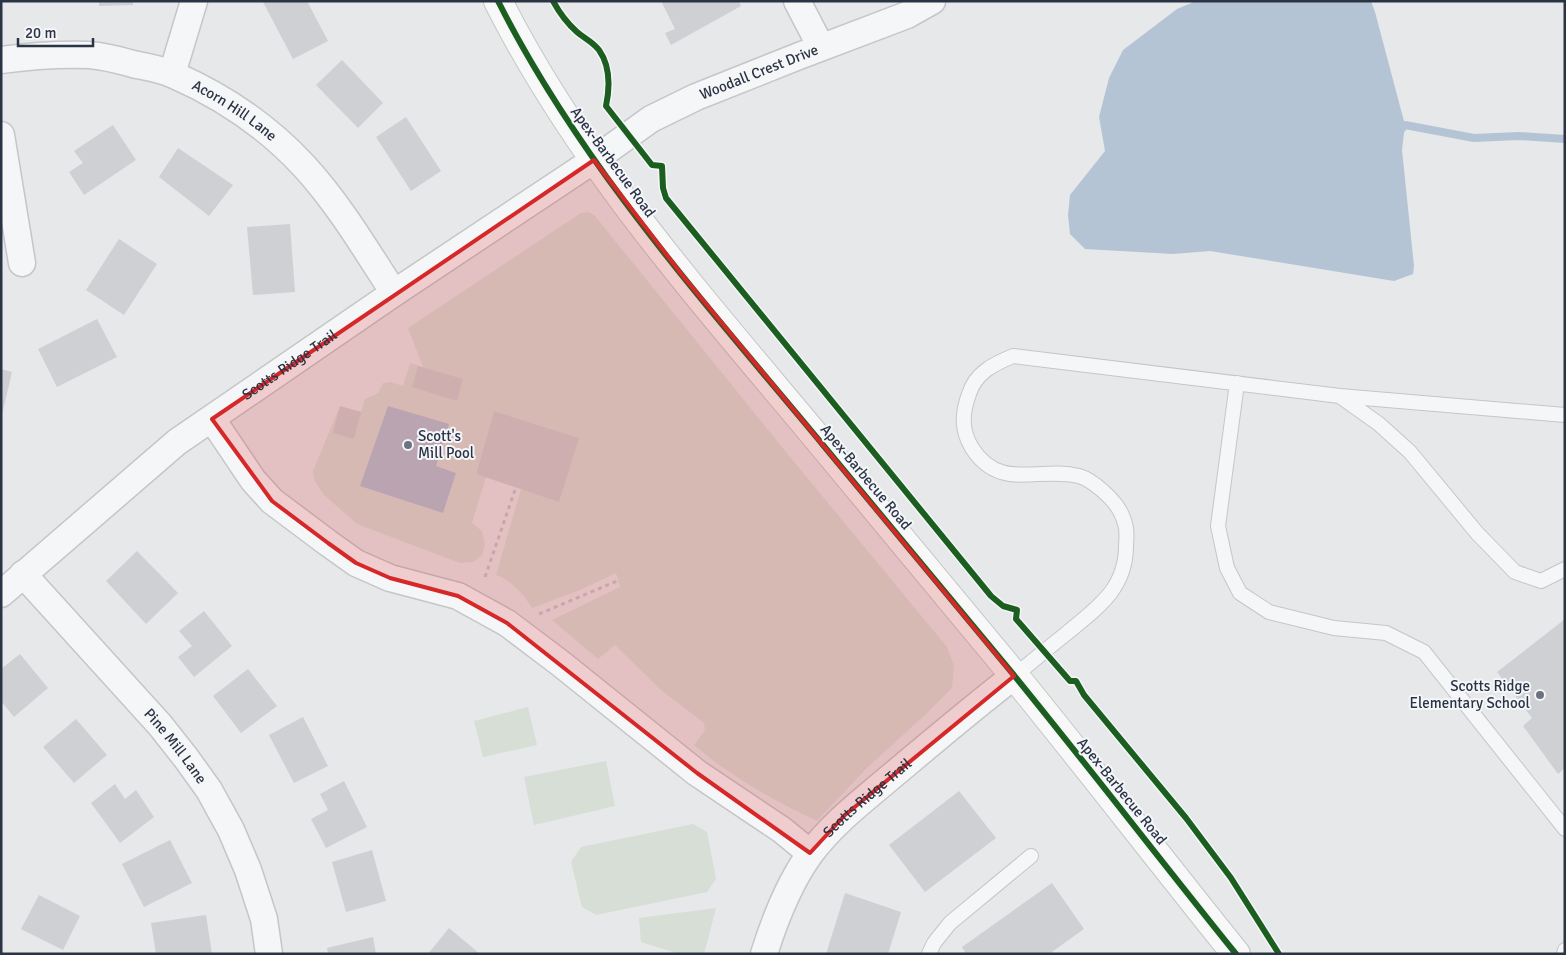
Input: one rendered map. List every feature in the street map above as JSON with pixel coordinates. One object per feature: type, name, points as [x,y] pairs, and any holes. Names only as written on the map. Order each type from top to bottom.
[{"type":"street","points":[[172,74],[194,1]]},
{"type":"street","name":"Apex-Barbecue Road","points":[[498,1],[517,39],[560,110],[612,186],[683,276],[1014,676],[1236,954]]},
{"type":"street","points":[[797,1],[820,47]]},
{"type":"street","name":"Woodall Crest Drive","points":[[594,160],[652,119],[677,105],[820,47],[907,15],[932,1]]},
{"type":"street","name":"Acorn Hill Lane","points":[[1,60],[30,56],[90,55],[115,59],[172,74],[216,96],[268,132],[304,166],[350,226],[394,293]]},
{"type":"street","points":[[1,135],[22,263]]},
{"type":"street","name":"Scotts Ridge Trail","points":[[1,594],[177,442],[394,293],[594,160]]},
{"type":"street","points":[[212,419],[253,480],[295,520],[364,566],[390,578],[458,596],[507,623],[697,773],[782,830],[810,853]]},
{"type":"street","name":"Pine Mill Lane","points":[[23,574],[160,725],[209,790],[231,830],[248,870],[264,918],[269,954]]},
{"type":"street","name":"Scotts Ridge Trail","points":[[764,954],[773,926],[796,876],[810,853],[822,839],[846,815],[1014,676]]},
{"type":"lane","points":[[1014,676],[1097,608],[1111,594],[1121,576],[1126,557],[1127,527],[1120,510],[1110,498],[1097,486],[1081,476],[1057,473],[1010,475],[988,466],[977,455],[966,437],[963,410],[970,390],[980,375],[993,364],[1013,356],[1340,396],[1565,415]]},
{"type":"lane","points":[[1237,383],[1218,526],[1228,568],[1240,593],[1269,612],[1334,628],[1386,633],[1424,652],[1565,829]]},
{"type":"lane","points":[[1340,396],[1378,424],[1410,452],[1477,533],[1515,572],[1541,581],[1565,569]]},
{"type":"lane","points":[[929,954],[934,943],[950,923],[1031,856]]},
{"type":"lane","points":[[1564,954],[1565,950]]},
{"type":"path","points":[[485,577],[516,487]]},
{"type":"path","points":[[531,617],[617,581]]},
{"type":"highlighted area","points":[[594,160],[683,276],[1014,676],[845,815],[810,853],[697,773],[507,623],[458,596],[390,578],[356,563],[328,543],[272,501],[212,419]]},
{"type":"shaded area","points":[[589,212],[595,216],[947,647],[954,666],[952,688],[867,768],[817,821],[753,787],[708,757],[694,745],[705,730],[704,723],[661,690],[615,645],[598,659],[552,620],[620,587],[616,573],[580,590],[532,608],[517,588],[496,575],[521,489],[578,438],[494,411],[476,474],[486,477],[472,523],[482,531],[485,544],[482,555],[473,562],[460,563],[357,524],[324,495],[314,480],[313,471],[340,406],[361,412],[365,399],[378,393],[383,383],[391,382],[403,386],[410,363],[423,367],[408,328],[581,213]]},
{"type":"shaded area","points":[[528,707],[537,745],[483,757],[474,721]]},
{"type":"shaded area","points":[[606,761],[615,806],[534,825],[524,777]]},
{"type":"shaded area","points":[[693,824],[707,832],[716,879],[707,892],[596,915],[582,907],[571,862],[581,847]]},
{"type":"shaded area","points":[[716,908],[704,954],[679,954],[641,942],[639,918]]},
{"type":"water","points":[[1196,1],[1371,1],[1405,125],[1402,150],[1414,266],[1413,274],[1394,281],[1210,251],[1173,254],[1085,249],[1070,234],[1068,215],[1070,195],[1105,151],[1099,117],[1109,78],[1123,50],[1177,9]]},
{"type":"water","name":"Scott's Mill Pool","points":[[388,406],[449,424],[436,466],[456,473],[443,513],[360,486]]},
{"type":"building","points":[[99,1],[133,1],[133,5],[99,6]]},
{"type":"building","points":[[307,1],[328,41],[293,59],[263,2]]},
{"type":"building","points":[[661,1],[739,1],[741,6],[671,45],[665,33],[675,29]]},
{"type":"building","points":[[342,60],[383,103],[358,128],[316,85]]},
{"type":"building","points":[[406,117],[441,171],[411,191],[376,137]]},
{"type":"building","points":[[113,125],[136,160],[84,195],[69,172],[83,163],[74,151]]},
{"type":"building","points":[[178,148],[233,185],[209,216],[159,177]]},
{"type":"building","points":[[290,224],[295,292],[253,295],[247,227]]},
{"type":"building","points":[[119,239],[157,264],[124,315],[86,290]]},
{"type":"building","points":[[97,319],[117,357],[57,387],[38,349]]},
{"type":"building","points":[[418,366],[463,379],[457,401],[412,387]]},
{"type":"building","points":[[1,369],[12,372],[2,415],[1,415]]},
{"type":"building","points":[[340,406],[361,412],[354,439],[333,433]]},
{"type":"building","points":[[494,411],[579,438],[559,502],[476,474]]},
{"type":"building","points":[[137,551],[178,593],[146,624],[106,581]]},
{"type":"building","points":[[204,611],[232,646],[194,677],[178,657],[192,646],[179,631]]},
{"type":"building","name":"Scotts Ridge Elementary School","points":[[1565,619],[1565,768],[1558,774],[1523,726],[1532,718],[1497,672]]},
{"type":"building","points":[[20,654],[48,688],[14,717],[1,701],[1,669]]},
{"type":"building","points":[[248,669],[277,706],[241,733],[213,696]]},
{"type":"building","points":[[303,717],[328,766],[294,783],[269,735]]},
{"type":"building","points":[[76,719],[107,755],[74,783],[43,747]]},
{"type":"building","points":[[344,781],[367,827],[326,848],[311,819],[328,810],[320,794]]},
{"type":"building","points":[[115,784],[125,799],[136,790],[154,817],[120,843],[91,803]]},
{"type":"building","points":[[959,791],[996,838],[925,892],[889,845]]},
{"type":"building","points":[[170,840],[192,883],[144,907],[122,864]]},
{"type":"building","points":[[372,850],[386,901],[346,912],[332,862]]},
{"type":"building","points":[[1052,883],[1084,929],[1049,954],[966,954],[962,947]]},
{"type":"building","points":[[845,893],[901,912],[888,954],[826,954]]},
{"type":"building","points":[[39,895],[80,916],[63,950],[21,929]]},
{"type":"building","points":[[206,915],[212,954],[156,954],[151,923]]},
{"type":"building","points":[[449,928],[480,954],[428,954]]},
{"type":"building","points":[[373,937],[376,954],[328,954],[327,948]]},
{"type":"waterway","points":[[1399,132],[1405,125],[1474,138],[1519,136],[1565,139]]},
{"type":"cycle path","points":[[498,1],[531,62],[567,120],[606,177],[648,232],[1013,674],[1236,954]]},
{"type":"cycle path","points":[[553,1],[570,25],[599,50],[606,63],[609,77],[606,106],[652,165],[662,166],[663,188],[666,198],[991,596],[1003,606],[1017,610],[1016,619],[1070,681],[1076,681],[1084,695],[1186,818],[1231,878],[1279,954]]},
{"type":"place","name":"Scott's Mill Pool","points":[[408,445]]},
{"type":"place","name":"Scotts Ridge Elementary School","points":[[1540,695]]}]
